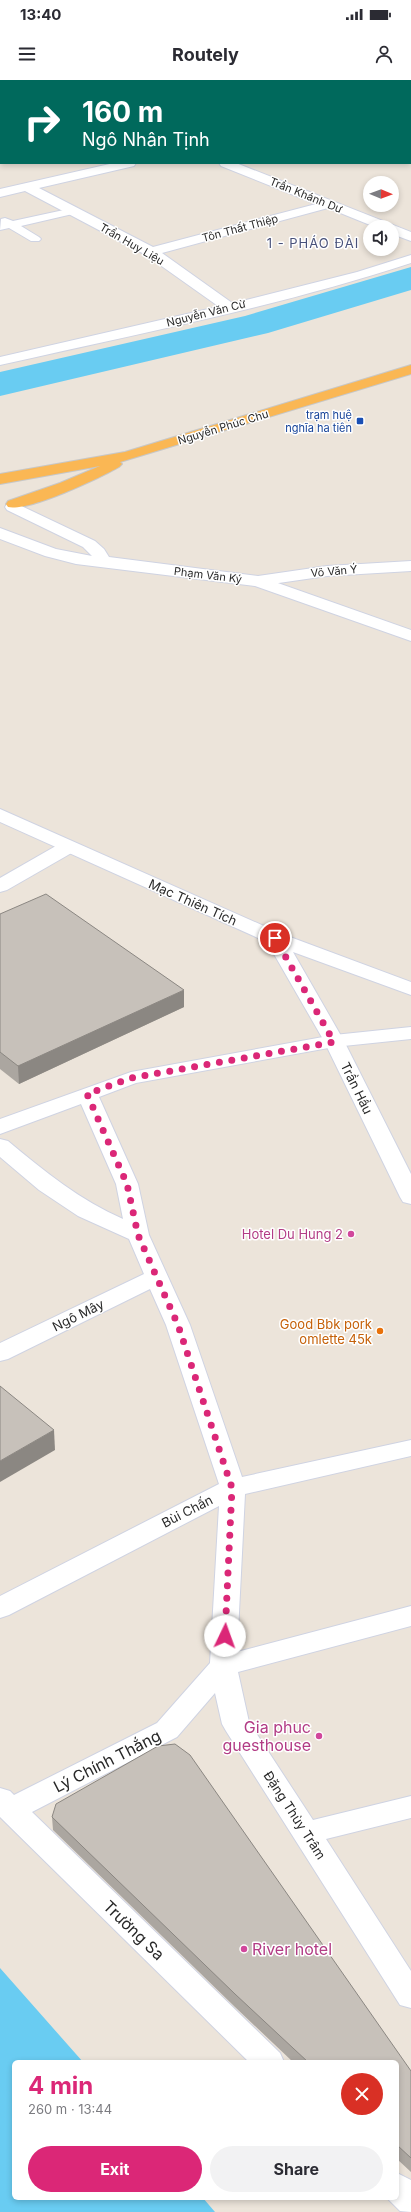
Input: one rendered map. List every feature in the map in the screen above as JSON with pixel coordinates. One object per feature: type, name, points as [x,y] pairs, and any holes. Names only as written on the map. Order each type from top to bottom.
[{"type":"highway","name":"Nguyễn Phúc Chu","points":[[0,479],[127,456],[411,369]]},
{"type":"highway","name":"Nguyễn Phúc Chu","points":[[9,509],[90,477],[127,456]]},
{"type":"highway","points":[[0,489],[9,493],[14,498],[9,509]]},
{"type":"street","points":[[0,193],[29,188],[126,164]]},
{"type":"street","name":"Trần Khánh Dư","points":[[228,164],[369,220]]},
{"type":"street","name":"Trần Huy Liệu","points":[[29,188],[151,252],[230,308]]},
{"type":"street","name":"Tôn Thất Thiệp","points":[[151,252],[329,204]]},
{"type":"street","points":[[399,232],[411,236]]},
{"type":"street","name":"Nguyễn Văn Cừ","points":[[0,361],[230,308],[362,275],[411,259]]},
{"type":"street","points":[[9,509],[89,544],[98,552],[103,561]]},
{"type":"street","name":"Phạm Văn Ký","points":[[0,533],[66,558],[84,562],[103,561],[258,581],[411,636]]},
{"type":"street","name":"Võ Văn Ý","points":[[258,581],[327,571],[411,566]]},
{"type":"street","name":"Mạc Thiên Tích","points":[[0,815],[68,847],[275,938],[411,989]]},
{"type":"street","points":[[0,886],[68,847]]},
{"type":"street","name":"Trần Hầu","points":[[275,938],[334,1042],[411,1197]]},
{"type":"street","points":[[0,1127],[131,1078],[334,1042],[411,1033]]},
{"type":"street","name":"Đặng Thùy Trâm","points":[[87,1094],[127,1184],[138,1235],[178,1325],[232,1488],[223,1666],[236,1724],[411,1996]]},
{"type":"street","points":[[0,1146],[47,1185],[86,1211],[138,1235]]},
{"type":"street","name":"Ngô Mây","points":[[0,1353],[156,1277]]},
{"type":"street","name":"Bùi Chấn","points":[[0,1608],[232,1488],[411,1448]]},
{"type":"street","points":[[223,1666],[411,1616]]},
{"type":"street","name":"Lý Chính Thắng","points":[[6,1805],[167,1730],[223,1666]]},
{"type":"street","name":"Trường Sa","points":[[6,1805],[267,2060]]},
{"type":"street","points":[[306,1833],[411,1807]]},
{"type":"street","points":[[399,2189],[411,2201]]},
{"type":"lane","points":[[3,223],[73,211]]},
{"type":"lane","points":[[3,223],[35,239]]},
{"type":"water","points":[[0,1968],[81,2060],[12,2060],[12,2200],[205,2200],[215,2212],[0,2212]]},
{"type":"building","points":[[46,894],[184,990],[18,1066],[0,1052],[0,914]]},
{"type":"building","points":[[0,1386],[54,1430],[0,1461]]},
{"type":"building","name":"River hotel","points":[[175,1744],[190,1755],[411,2071],[411,2158],[399,2147],[399,2060],[306,2060],[235,1994],[52,1817],[56,1804],[158,1746]]},
{"type":"waterway","points":[[0,384],[255,325],[411,278]]},
{"type":"place","name":"trạm huệ nghĩa ha tiên","points":[[360,421]]},
{"type":"place","name":"Hotel Du Hung 2","points":[[351,1234]]},
{"type":"place","name":"Good Bbk pork omlette 45k","points":[[380,1331]]},
{"type":"place","name":"Gia phuc guesthouse","points":[[319,1736]]},
{"type":"place","name":"River hotel","points":[[244,1949]]},
{"type":"district","name":"1 - PHÁO ĐÀI","points":[[313,243]]},
{"type":"route","points":[[225,1636],[232,1488],[178,1325],[138,1235],[127,1184],[87,1094],[131,1078],[334,1042],[275,938]]}]
